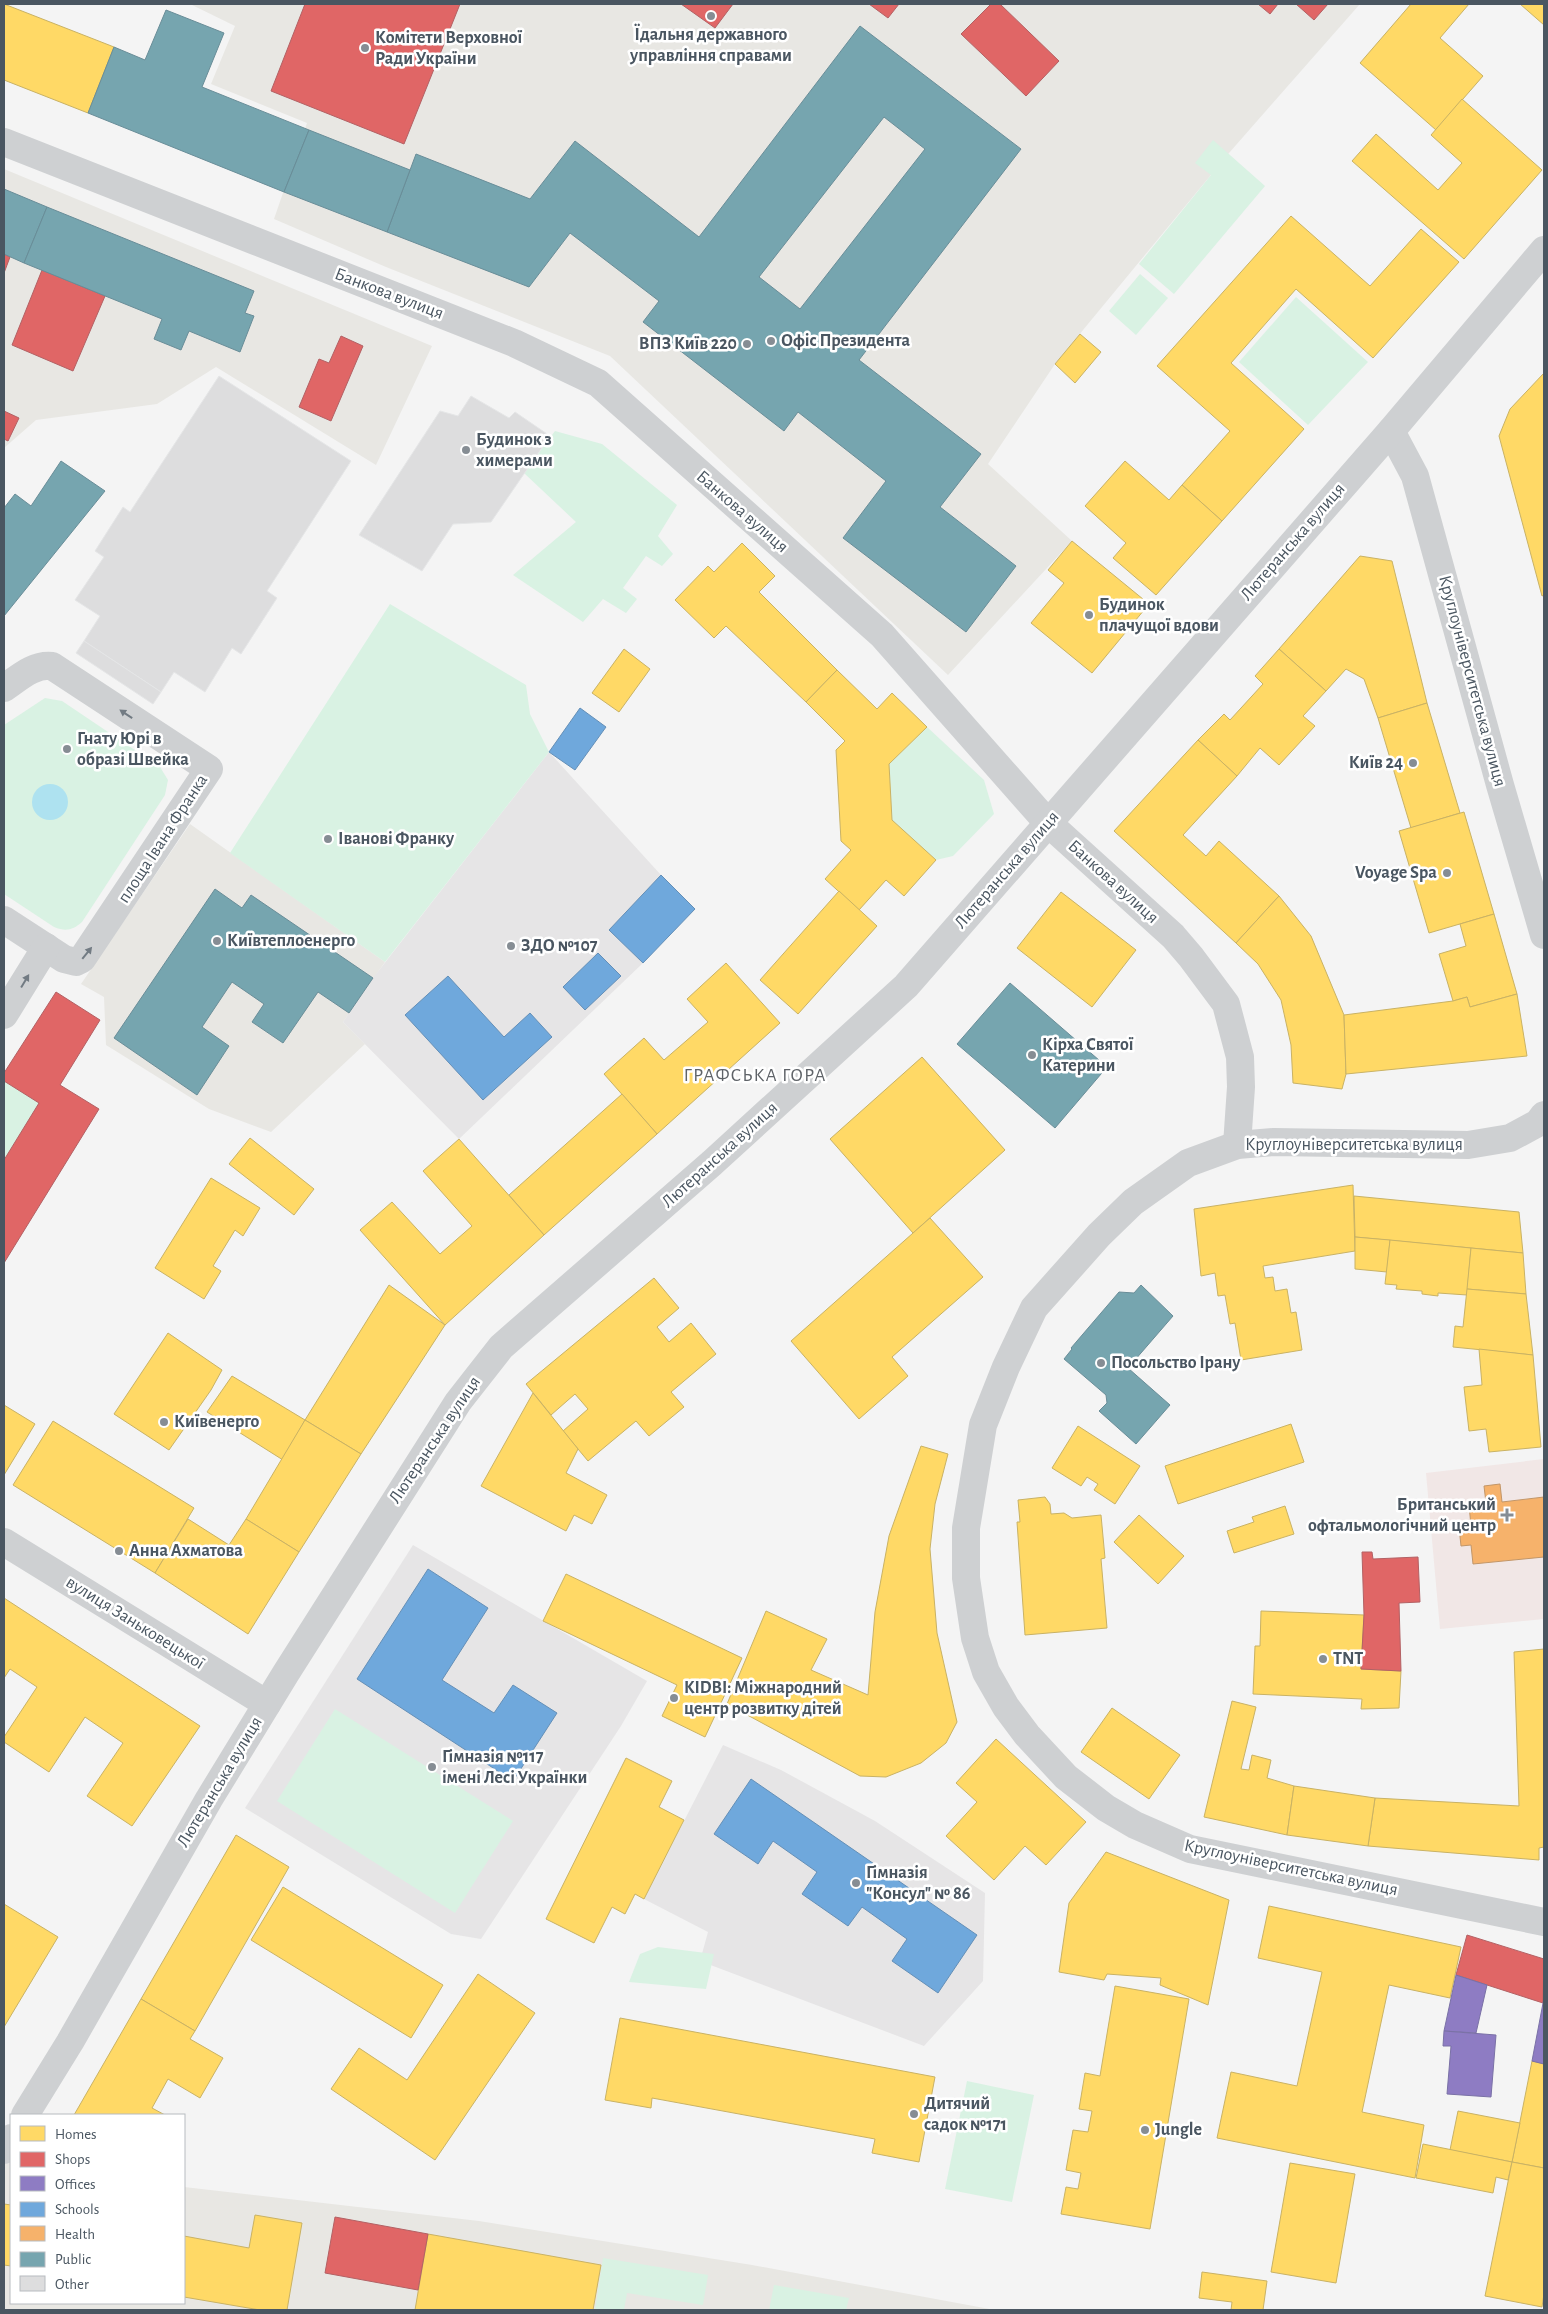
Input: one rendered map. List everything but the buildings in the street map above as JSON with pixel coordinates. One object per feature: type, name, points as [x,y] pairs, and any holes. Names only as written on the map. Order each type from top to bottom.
[{"type":"street","name":"Банкова вулиця","points":[[4,142],[514,343],[598,383],[882,635],[1048,823],[1173,936],[1191,957],[1226,1004],[1240,1056],[1241,1087],[1237,1145]]},
{"type":"street","name":"Лютеранська вулиця","points":[[26,2114],[267,1704],[442,1426],[458,1402],[501,1348],[712,1163],[906,986],[1391,431],[1544,250]]},
{"type":"street","name":"Круглоуніверситетська вулиця","points":[[1391,431],[1415,476],[1500,785],[1544,934]]},
{"type":"street","name":"площа Івана Франка","points":[[4,688],[32,669],[45,665],[52,666],[209,769],[86,955],[76,962],[70,962],[4,920]]},
{"type":"street","points":[[4,1016],[46,947]]},
{"type":"street","name":"Круглоуніверситетська вулиця","points":[[1544,1115],[1538,1122],[1510,1138],[1468,1145],[1274,1142],[1237,1145],[1188,1163],[1133,1202],[1099,1235],[1034,1308],[983,1425],[966,1528],[966,1578],[975,1638],[986,1672],[1006,1707],[1027,1735],[1066,1777],[1106,1808],[1135,1825],[1190,1849],[1544,1922]]},
{"type":"street","name":"вулиця Заньковецької","points":[[4,1542],[267,1704]]},
{"type":"shaded area","points":[[190,4],[1360,4],[1229,153],[1055,364],[988,464],[1072,541],[948,675],[610,356],[386,267],[274,219],[307,123],[211,84],[235,26]]},
{"type":"shaded area","points":[[4,169],[432,346],[376,465],[216,367],[157,404],[36,420],[4,448]]},
{"type":"shaded area","name":"ЗДО №107","points":[[549,752],[661,875],[609,930],[643,963],[459,1139],[343,1022],[373,978]]},
{"type":"shaded area","points":[[190,824],[385,962],[343,1022],[365,1044],[271,1132],[209,1109],[106,1045],[104,997],[81,984]]},
{"type":"shaded area","points":[[1544,1459],[1544,1619],[1440,1629],[1426,1473]]},
{"type":"shaded area","name":"Гімназія №117 імені Лесі Українки","points":[[413,1545],[647,1681],[621,1726],[481,1939],[451,1934],[245,1808]]},
{"type":"shaded area","points":[[723,1745],[781,1770],[875,1821],[985,1893],[983,1981],[924,2046],[700,1961],[708,1932],[644,1899]]},
{"type":"shaded area","points":[[4,2158],[10,2159],[10,2304],[185,2304],[185,2187],[479,2221],[752,2265],[995,2310],[4,2310]]},
{"type":"green space","points":[[1213,140],[1265,186],[1174,294],[1139,264],[1211,175],[1195,163]]},
{"type":"green space","points":[[1140,274],[1168,298],[1136,335],[1109,311]]},
{"type":"green space","points":[[1296,297],[1368,362],[1308,425],[1239,362]]},
{"type":"green space","points":[[555,431],[602,444],[677,505],[658,536],[673,554],[662,566],[646,556],[623,588],[637,599],[626,613],[603,599],[583,622],[513,575],[576,522],[524,473]]},
{"type":"green space","points":[[390,604],[526,685],[530,714],[549,752],[385,962],[230,853]]},
{"type":"green space","points":[[45,698],[62,701],[160,767],[168,780],[165,795],[82,922],[76,927],[66,930],[54,927],[4,894],[4,725]]},
{"type":"green space","points":[[927,727],[984,780],[994,814],[953,856],[936,860],[892,820],[889,764]]},
{"type":"green space","points":[[4,1081],[39,1103],[4,1160]]},
{"type":"green space","points":[[335,1709],[513,1821],[455,1913],[277,1801]]},
{"type":"green space","points":[[658,1947],[714,1954],[706,1989],[629,1982],[640,1954]]},
{"type":"green space","points":[[967,2081],[1034,2095],[1012,2202],[945,2189]]},
{"type":"green space","points":[[603,2258],[708,2275],[703,2305],[627,2293],[624,2310],[595,2310]]},
{"type":"green space","points":[[774,2285],[849,2298],[846,2310],[769,2310]]},
{"type":"water","points":[[50,784],[62,790],[68,802],[62,814],[50,820],[38,814],[32,802],[38,790]]},
{"type":"place","name":"Їдальня державного управління справами","points":[[711,16]]},
{"type":"place","name":"Комітети Верховної Ради України","points":[[365,48]]},
{"type":"place","name":"Офіс Президента","points":[[771,341]]},
{"type":"place","name":"ВПЗ Київ 220","points":[[747,344]]},
{"type":"place","name":"Будинок з химерами","points":[[466,450]]},
{"type":"place","name":"Будинок плачущої вдови","points":[[1089,615]]},
{"type":"place","name":"Гнату Юрі в образі Швейка","points":[[67,749]]},
{"type":"place","name":"Київ 24","points":[[1413,763]]},
{"type":"place","name":"Іванові Франку","points":[[328,839]]},
{"type":"place","name":"Voyage Spa","points":[[1447,873]]},
{"type":"place","name":"Київтеплоенерго","points":[[217,941]]},
{"type":"place","name":"ЗДО №107","points":[[511,946]]},
{"type":"place","name":"Кірха Святої Катерини","points":[[1032,1055]]},
{"type":"place","name":"Посольство Ірану","points":[[1101,1363]]},
{"type":"place","name":"Київенерго","points":[[164,1422]]},
{"type":"place","name":"Британський офтальмологічний центр","points":[[1507,1515]]},
{"type":"place","name":"Анна Ахматова","points":[[119,1551]]},
{"type":"place","name":"TNT","points":[[1323,1659]]},
{"type":"place","name":"KIDBI: Міжнародний центр розвитку дітей","points":[[674,1698]]},
{"type":"place","name":"Гімназія №117 імені Лесі Українки","points":[[432,1767]]},
{"type":"place","name":"Гімназія \"Консул\" № 86","points":[[856,1883]]},
{"type":"place","name":"Дитячий садок №171","points":[[914,2114]]},
{"type":"place","name":"Jungle","points":[[1145,2130]]},
{"type":"district","name":"ГРАФСЬКА ГОРА","points":[[755,1075]]}]
